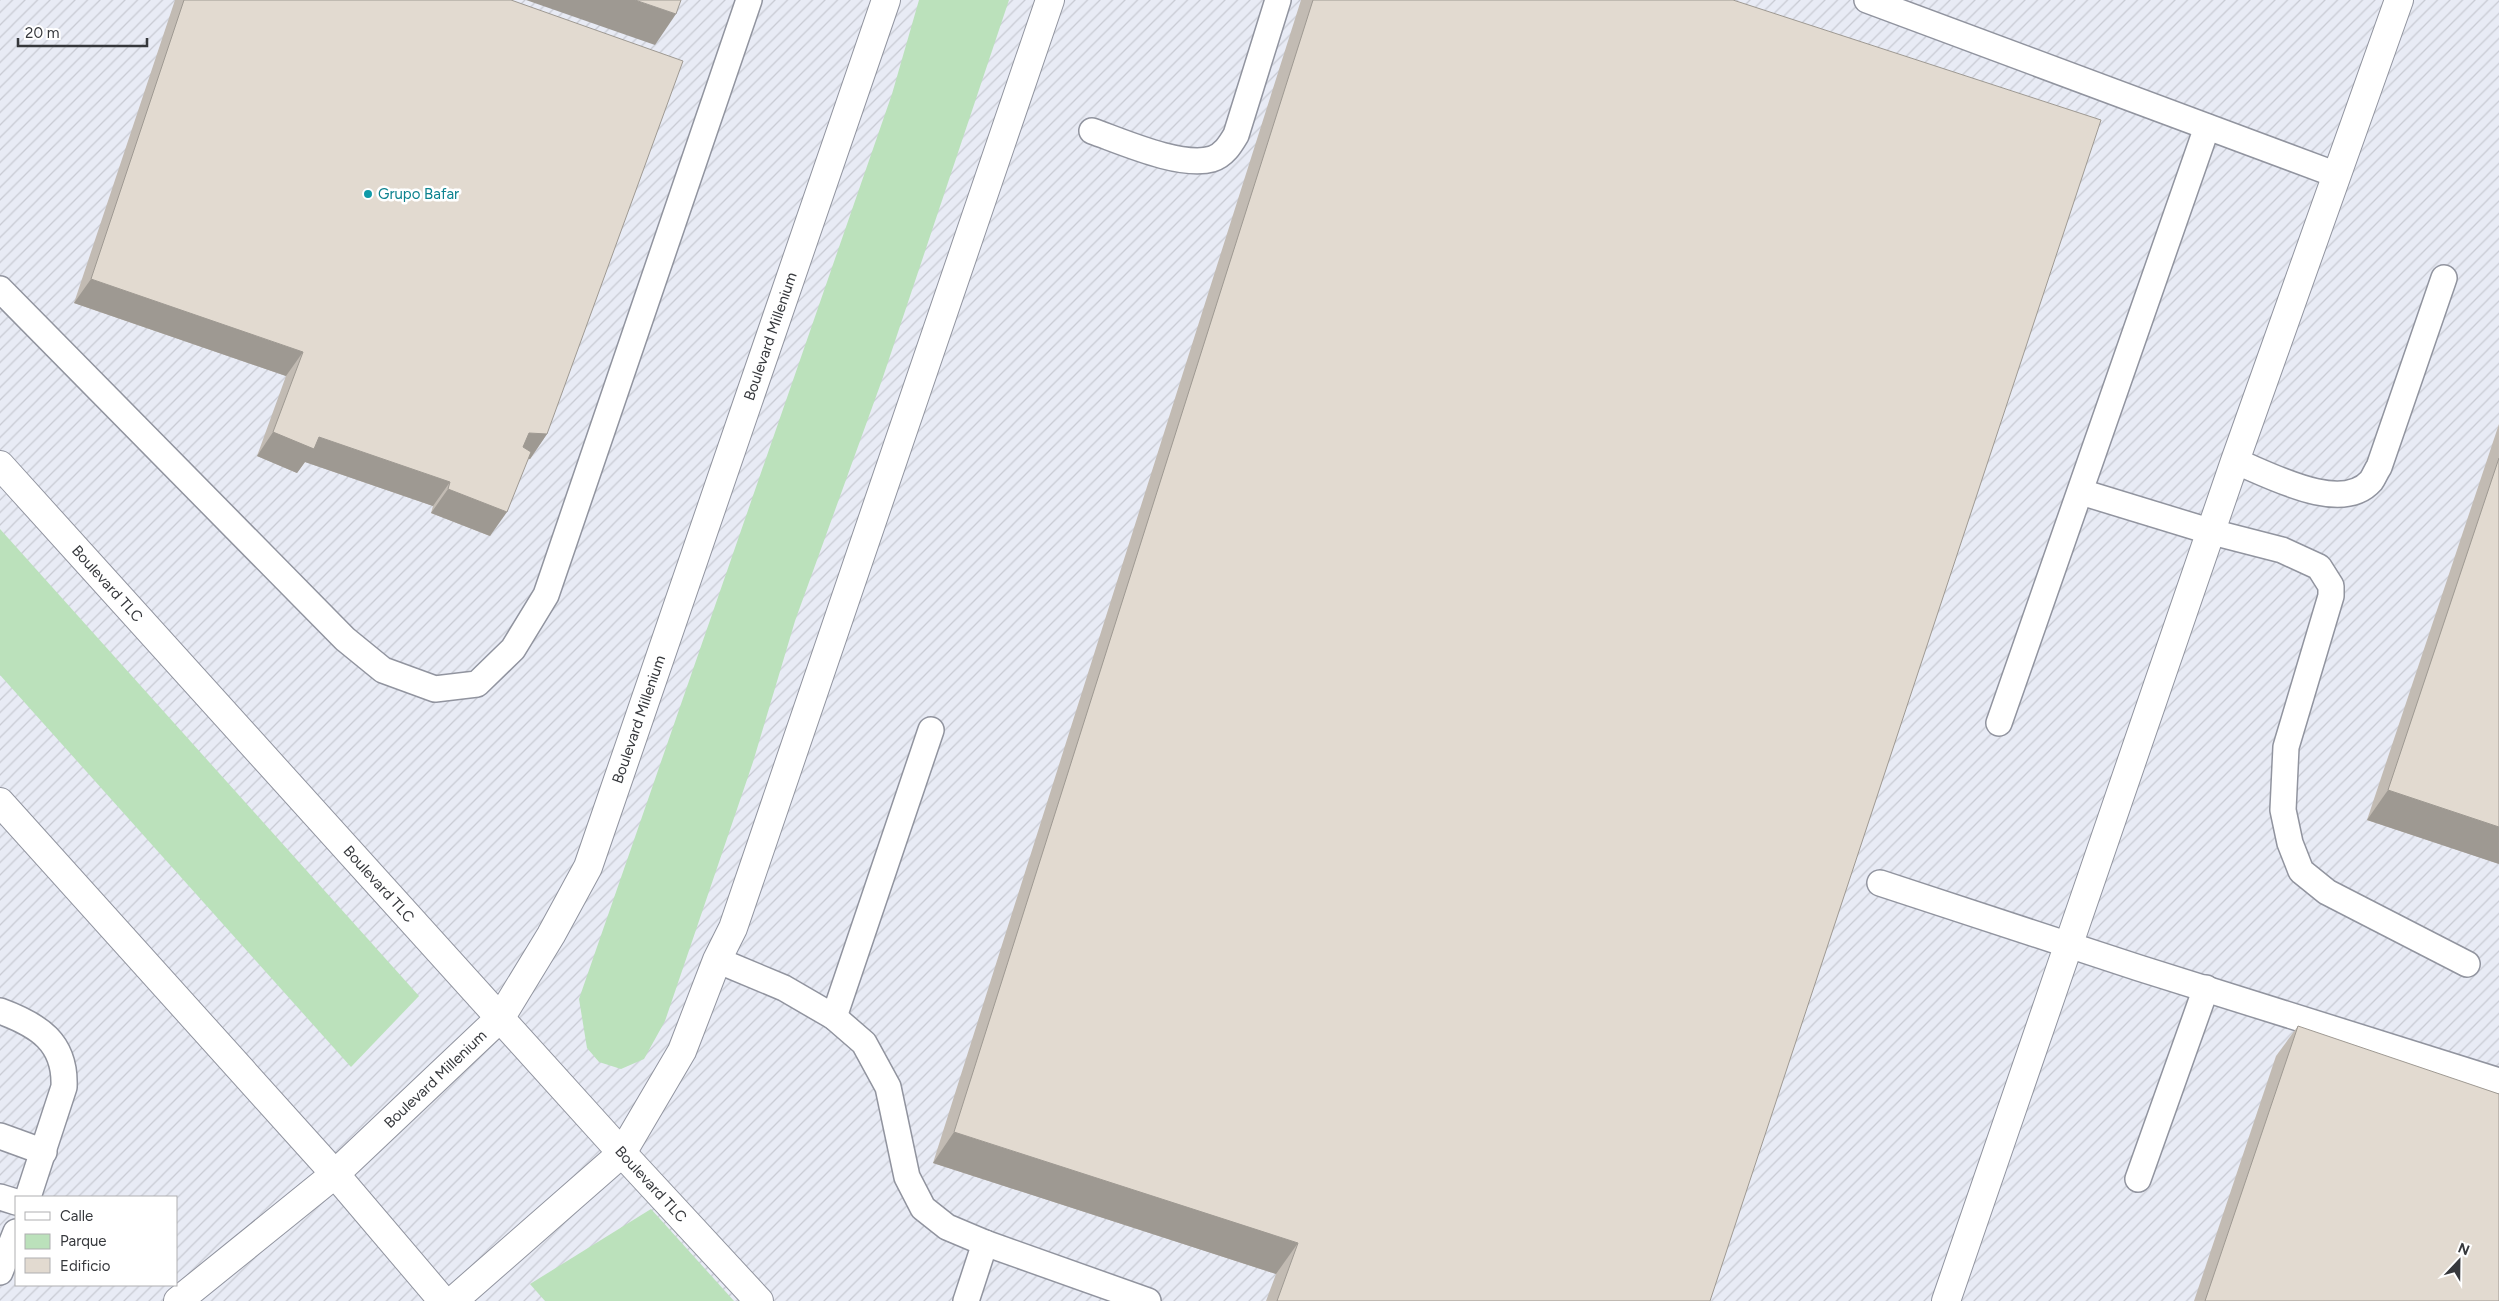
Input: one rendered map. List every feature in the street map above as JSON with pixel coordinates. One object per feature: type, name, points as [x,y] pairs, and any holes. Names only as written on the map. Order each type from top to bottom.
[{"type":"street","name":"Boulevard Millenium","points":[[178,1301],[335,1174],[501,1017],[551,935],[588,867],[886,0]]},
{"type":"street","points":[[453,1301],[622,1153],[682,1051],[717,960],[733,928],[1050,0]]},
{"type":"street","points":[[1946,1301],[2236,461],[2399,0]]},
{"type":"street","name":"Boulevard TLC","points":[[0,465],[622,1153],[759,1301]]},
{"type":"street","points":[[0,802],[335,1174],[444,1301]]},
{"type":"lane","points":[[0,289],[345,639],[383,670],[435,690],[477,684],[513,649],[546,595],[749,0]]},
{"type":"lane","points":[[1092,132],[1174,158],[1212,159],[1227,150],[1236,135],[1278,0]]},
{"type":"lane","points":[[1867,0],[2337,175]]},
{"type":"lane","points":[[1999,723],[2082,492],[2207,127]]},
{"type":"lane","points":[[2236,461],[2304,489],[2326,494],[2342,494],[2357,490],[2370,481],[2379,467],[2444,278]]},
{"type":"lane","points":[[2082,492],[2212,532],[2282,550],[2319,567],[2331,586],[2331,596],[2286,748],[2283,810],[2290,843],[2301,871],[2328,892],[2466,964]]},
{"type":"lane","points":[[834,1017],[931,730]]},
{"type":"lane","points":[[1880,882],[2069,945],[2499,1081]]},
{"type":"lane","points":[[717,960],[784,988],[834,1017],[864,1043],[888,1086],[907,1177],[923,1208],[947,1227],[1115,1296],[1148,1301]]},
{"type":"lane","points":[[2138,1179],[2206,988]]},
{"type":"lane","points":[[0,1011],[26,1020],[46,1035],[59,1053],[65,1069],[64,1087],[28,1196]]},
{"type":"lane","points":[[0,1136],[44,1152]]},
{"type":"lane","points":[[0,1197],[15,1202]]},
{"type":"lane","points":[[0,1272],[15,1234]]},
{"type":"lane","points":[[966,1301],[986,1243]]},
{"type":"shaded area","points":[[0,0],[2499,0],[2499,1301],[0,1301]]},
{"type":"green space","points":[[919,0],[1009,0],[882,380],[795,621],[753,762],[665,1021],[644,1059],[621,1069],[599,1062],[587,1048],[579,999],[892,94]]},
{"type":"green space","points":[[0,529],[419,996],[351,1067],[0,675]]},
{"type":"green space","points":[[651,1209],[734,1301],[545,1301],[530,1284]]},
{"type":"building","name":"Grupo Bafar","points":[[184,0],[511,0],[683,61],[547,434],[529,433],[523,447],[531,452],[507,512],[448,489],[450,482],[319,437],[314,449],[273,432],[303,352],[91,279]]},
{"type":"building","points":[[635,0],[681,0],[676,14]]},
{"type":"building","points":[[1313,0],[1733,0],[2101,120],[1710,1301],[1277,1301],[1298,1243],[954,1132]]},
{"type":"building","points":[[2499,458],[2499,827],[2388,790]]},
{"type":"building","points":[[2298,1026],[2499,1094],[2499,1301],[2205,1301]]},
{"type":"place","name":"Grupo Bafar","points":[[368,194]]}]
